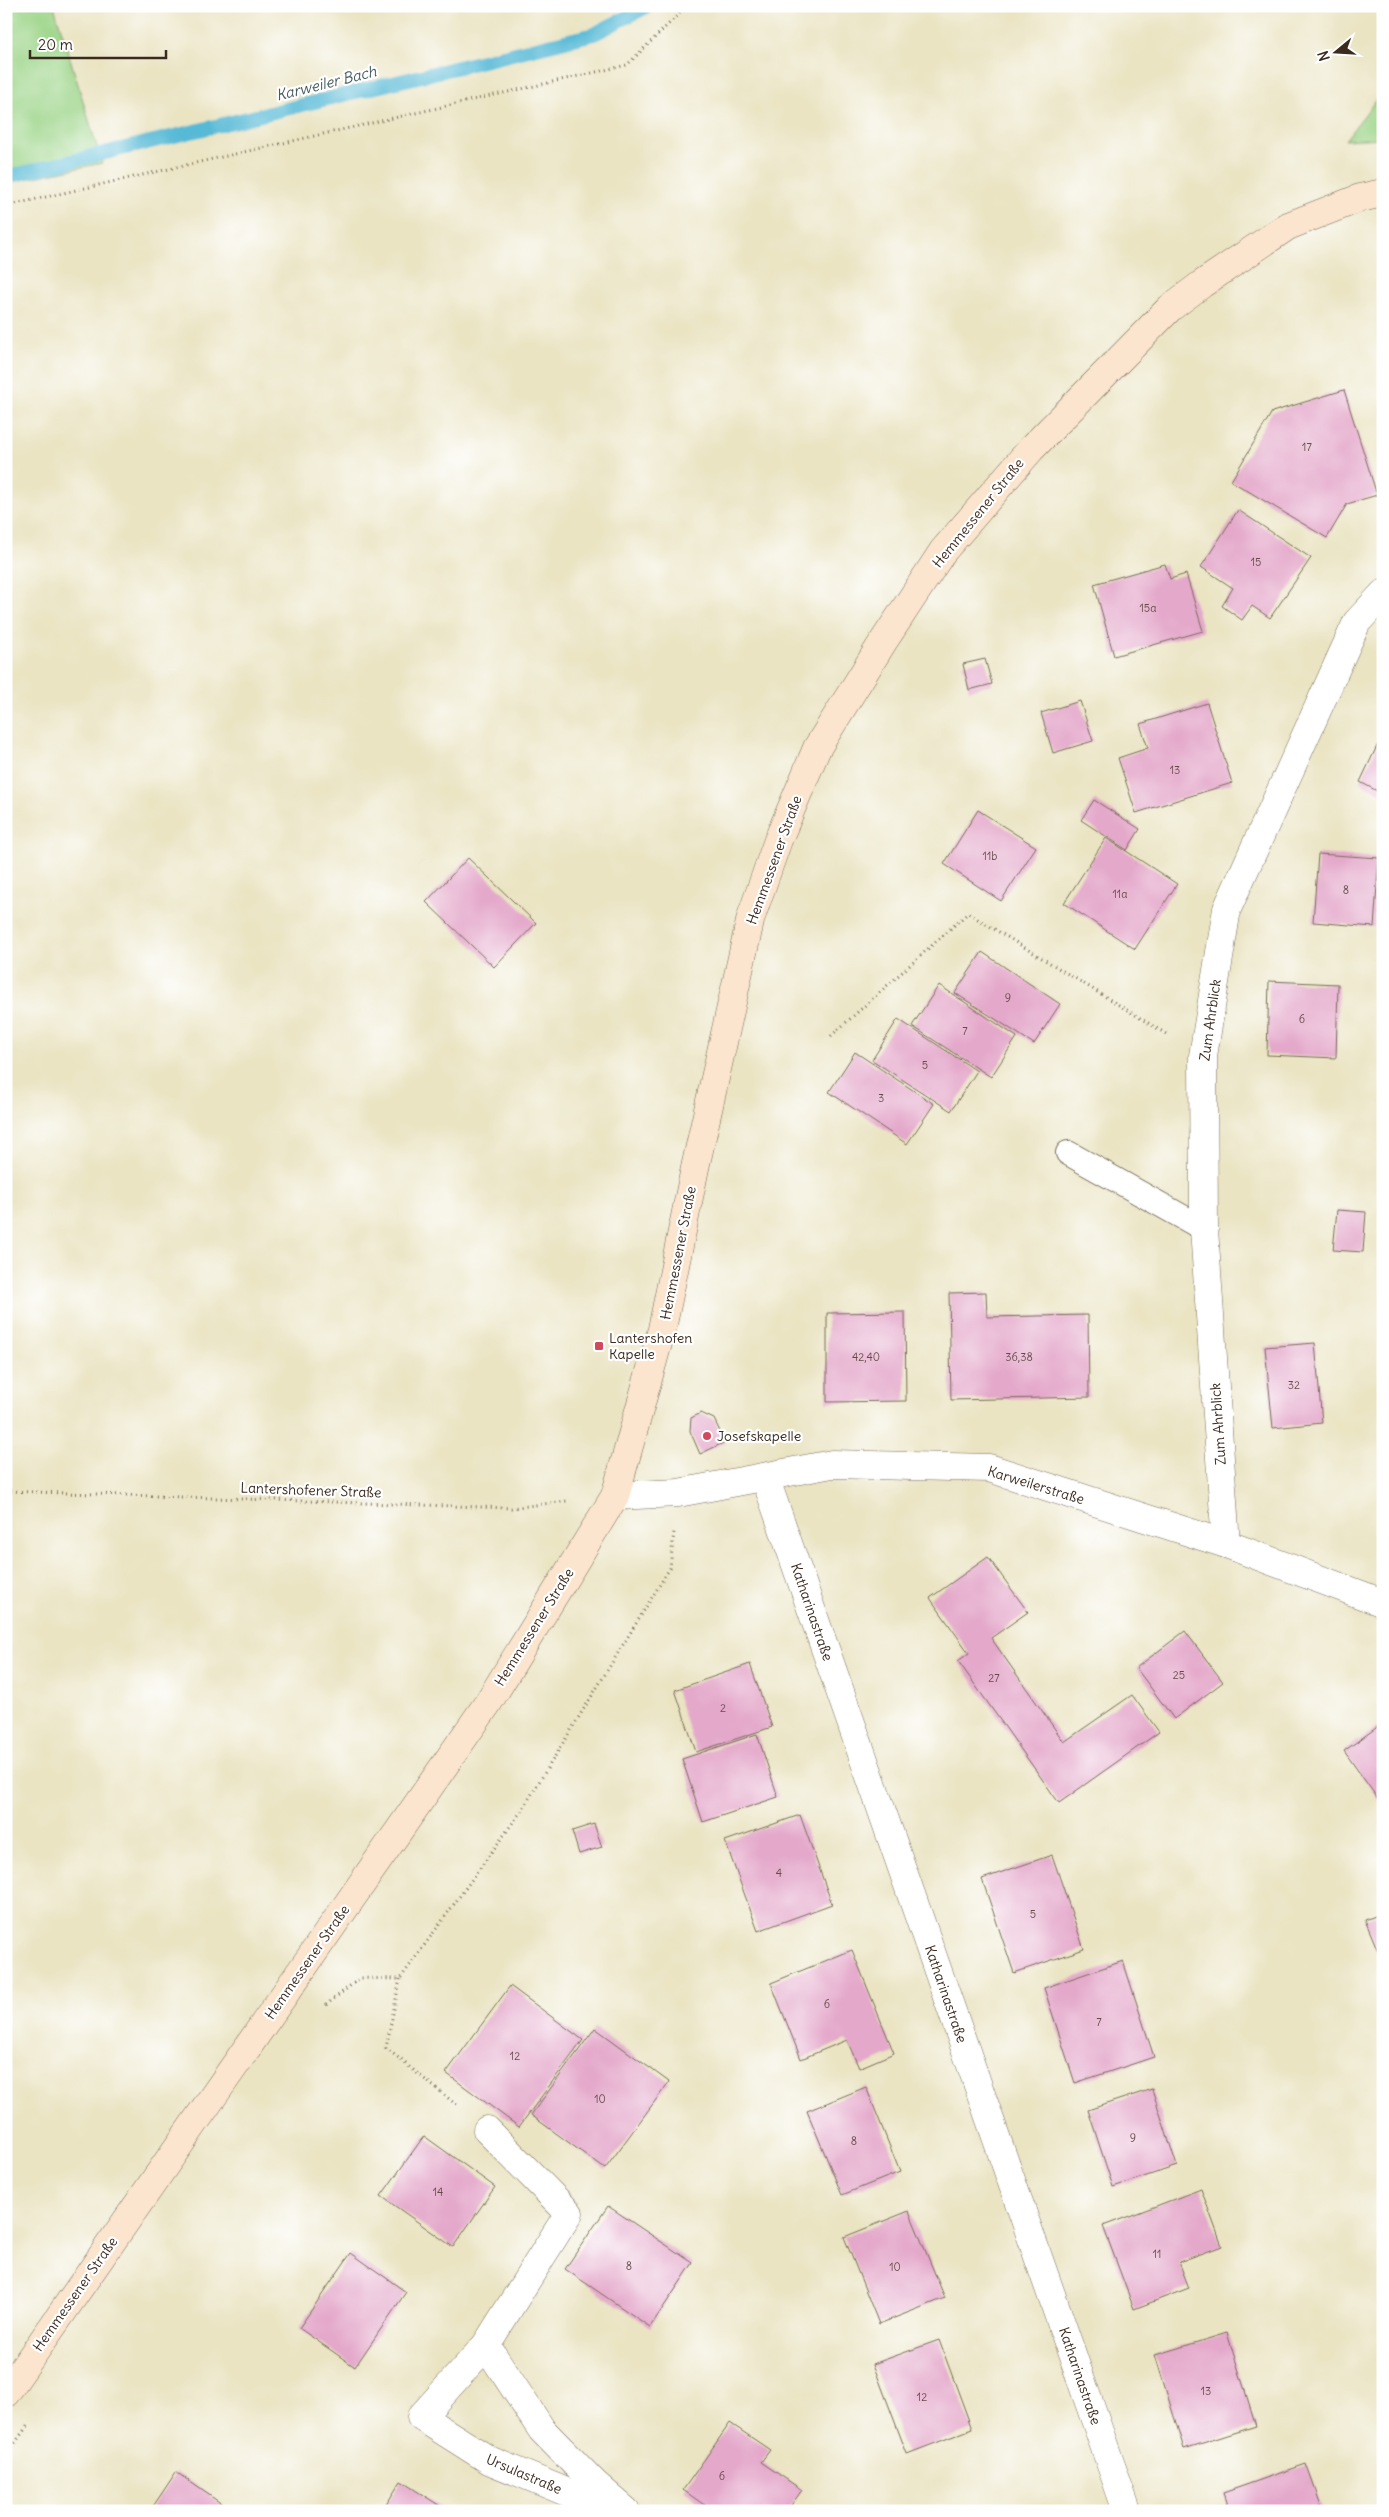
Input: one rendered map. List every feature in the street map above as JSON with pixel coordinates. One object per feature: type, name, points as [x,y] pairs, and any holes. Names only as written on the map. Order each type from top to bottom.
[{"type":"main road","name":"Hemmessener Straße","points":[[6,2393],[488,1703],[615,1496],[662,1330],[695,1168],[751,917],[778,840],[817,748],[883,642],[943,551],[1031,449],[1124,353],[1177,303],[1288,226],[1360,198],[1383,193]]},
{"type":"street","name":"Zum Ahrblick","points":[[1226,1544],[1204,1229],[1203,1056],[1227,908],[1357,622],[1383,594]]},
{"type":"street","name":"Karweilerstraße","points":[[615,1496],[678,1493],[832,1464],[989,1468],[1226,1544],[1383,1603]]},
{"type":"street","name":"Katharinastraße","points":[[764,1477],[1127,2511]]},
{"type":"street","name":"Ursulastraße","points":[[487,2130],[570,2213],[486,2345],[421,2417],[489,2460],[612,2511]]},
{"type":"street","name":"Ursulastraße","points":[[486,2345],[542,2430],[595,2484],[626,2511]]},
{"type":"lane","points":[[1068,1153],[1204,1229]]},
{"type":"path","points":[[6,206],[626,65],[687,6]]},
{"type":"path","points":[[831,1036],[968,913],[1203,1056]]},
{"type":"path","name":"Lantershofener Straße","points":[[6,1490],[511,1508],[615,1496]]},
{"type":"path","points":[[487,2130],[386,2048],[400,1979],[522,1810],[670,1568],[678,1493]]},
{"type":"path","points":[[319,2011],[360,1978],[400,1979]]},
{"type":"path","points":[[6,2461],[12,2447],[29,2423]]},
{"type":"green space","points":[[6,6],[54,6],[102,163],[6,183]]},
{"type":"green space","points":[[1383,91],[1383,138],[1345,140]]},
{"type":"building","points":[[1344,390],[1377,495],[1347,504],[1327,538],[1231,481],[1272,412]]},
{"type":"building","points":[[1238,510],[1311,558],[1270,618],[1252,606],[1242,620],[1222,606],[1233,588],[1201,567]]},
{"type":"building","points":[[1165,564],[1170,579],[1186,574],[1203,631],[1114,656],[1094,584]]},
{"type":"building","points":[[985,659],[992,684],[969,690],[963,664]]},
{"type":"building","points":[[1080,701],[1093,741],[1053,753],[1041,713]]},
{"type":"building","points":[[1207,703],[1232,783],[1136,813],[1118,758],[1148,748],[1140,724]]},
{"type":"building","points":[[1378,744],[1383,746],[1383,794],[1360,782]]},
{"type":"building","points":[[1094,800],[1140,829],[1127,850],[1081,820]]},
{"type":"building","points":[[978,810],[1036,847],[1001,901],[944,864]]},
{"type":"building","points":[[1106,838],[1177,884],[1135,949],[1064,903]]},
{"type":"building","points":[[1318,854],[1379,858],[1374,927],[1313,922]]},
{"type":"building","points":[[468,858],[536,923],[494,967],[426,902]]},
{"type":"building","points":[[982,952],[1060,1004],[1034,1044],[955,993]]},
{"type":"building","points":[[1269,981],[1338,984],[1336,1058],[1267,1055]]},
{"type":"building","points":[[939,985],[1017,1037],[991,1077],[912,1026]]},
{"type":"building","points":[[898,1019],[977,1071],[951,1111],[872,1060]]},
{"type":"building","points":[[855,1052],[934,1104],[907,1144],[829,1092]]},
{"type":"building","points":[[1337,1210],[1366,1212],[1363,1252],[1333,1250]]},
{"type":"building","points":[[986,1292],[987,1317],[1088,1315],[1089,1397],[951,1400],[949,1293]]},
{"type":"building","points":[[905,1312],[906,1401],[827,1402],[827,1313]]},
{"type":"building","points":[[1315,1343],[1322,1423],[1273,1428],[1265,1347]]},
{"type":"building","name":"Josefskapelle","points":[[701,1413],[714,1419],[725,1442],[700,1454],[690,1431],[691,1418]]},
{"type":"building","points":[[988,1557],[1028,1612],[991,1638],[1064,1742],[1132,1695],[1159,1732],[1059,1803],[958,1661],[969,1653],[930,1598]]},
{"type":"building","points":[[1185,1631],[1223,1682],[1174,1719],[1136,1668]]},
{"type":"building","points":[[750,1664],[772,1727],[696,1752],[675,1690]]},
{"type":"building","points":[[1383,1723],[1383,1806],[1344,1751]]},
{"type":"building","points":[[757,1734],[778,1797],[703,1822],[682,1759]]},
{"type":"building","points":[[800,1815],[832,1904],[758,1931],[725,1841]]},
{"type":"building","points":[[594,1824],[602,1847],[579,1854],[572,1831]]},
{"type":"building","points":[[1052,1855],[1084,1949],[1014,1973],[982,1879]]},
{"type":"building","points":[[1383,1913],[1383,1963],[1365,1920]]},
{"type":"building","points":[[852,1950],[894,2053],[859,2068],[847,2040],[801,2059],[771,1983]]},
{"type":"building","points":[[1123,1961],[1154,2057],[1075,2083],[1044,1988]]},
{"type":"building","points":[[510,1986],[583,2040],[519,2127],[446,2073]]},
{"type":"building","points":[[595,2028],[669,2082],[605,2169],[531,2115]]},
{"type":"building","points":[[866,2087],[900,2172],[842,2195],[807,2111]]},
{"type":"building","points":[[1152,2089],[1177,2166],[1113,2187],[1088,2110]]},
{"type":"building","points":[[424,2136],[495,2187],[453,2247],[381,2196]]},
{"type":"building","points":[[1201,2189],[1222,2246],[1179,2262],[1189,2288],[1134,2309],[1103,2226]]},
{"type":"building","points":[[608,2206],[693,2263],[650,2327],[565,2269]]},
{"type":"building","points":[[909,2211],[945,2298],[879,2324],[844,2237]]},
{"type":"building","points":[[351,2253],[406,2292],[355,2367],[299,2328]]},
{"type":"building","points":[[1227,2333],[1256,2426],[1184,2449],[1155,2355]]},
{"type":"building","points":[[939,2340],[972,2429],[907,2454],[873,2364]]},
{"type":"building","points":[[730,2423],[770,2450],[761,2462],[802,2490],[787,2511],[713,2511],[683,2490]]},
{"type":"building","points":[[1306,2464],[1323,2511],[1229,2511],[1223,2493]]},
{"type":"building","points":[[176,2472],[232,2511],[150,2511]]},
{"type":"building","points":[[401,2481],[448,2511],[382,2511]]},
{"type":"waterway","name":"Karweiler Bach","points":[[6,177],[594,34],[648,6]]},
{"type":"place","name":"Lantershofen Kapelle","points":[[599,1346]]},
{"type":"place","name":"Josefskapelle","points":[[707,1436]]}]
